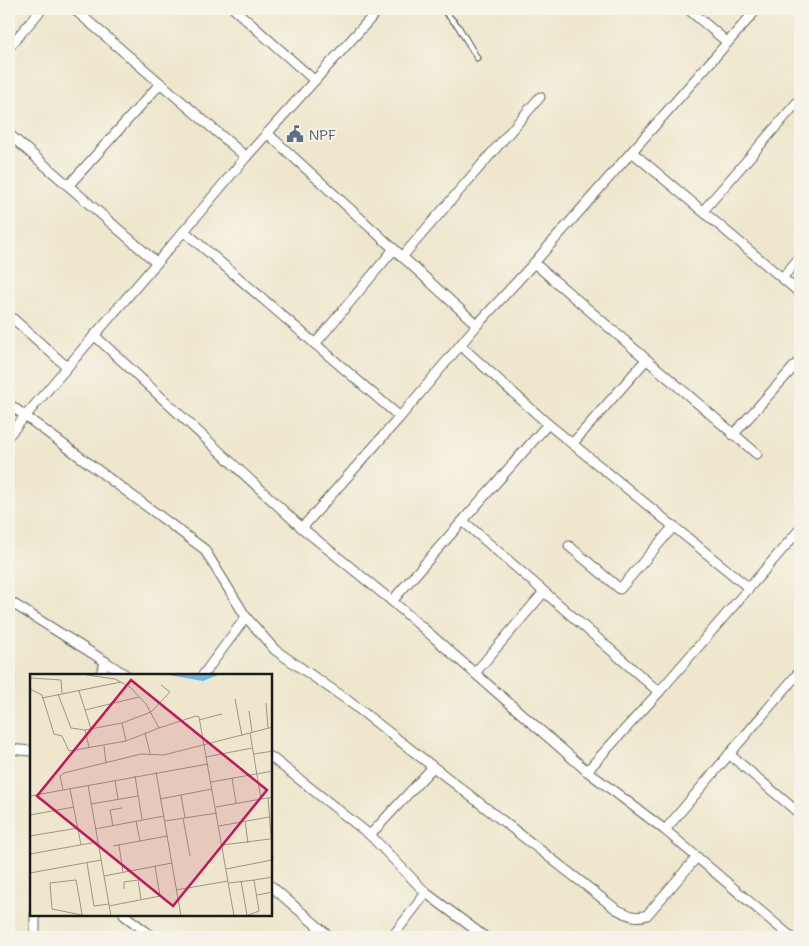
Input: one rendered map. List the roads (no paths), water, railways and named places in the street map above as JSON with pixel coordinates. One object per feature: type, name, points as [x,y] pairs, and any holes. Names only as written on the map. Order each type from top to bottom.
[{"type":"street","points":[[9,47],[42,9]]},
{"type":"street","points":[[74,9],[246,157]]},
{"type":"street","points":[[234,9],[314,80]]},
{"type":"street","points":[[9,435],[246,157],[379,9]]},
{"type":"street","points":[[688,9],[727,42]]},
{"type":"street","points":[[302,528],[400,417],[477,325],[534,263],[757,9]]},
{"type":"street","points":[[68,186],[160,84]]},
{"type":"street","points":[[402,257],[540,98]]},
{"type":"street","points":[[703,211],[800,99]]},
{"type":"street","points":[[267,133],[477,325]]},
{"type":"street","points":[[9,134],[157,263]]},
{"type":"street","points":[[632,152],[800,294]]},
{"type":"street","points":[[184,232],[400,417]]},
{"type":"street","points":[[315,344],[394,250]]},
{"type":"street","points":[[782,278],[800,257]]},
{"type":"street","points":[[534,263],[757,454]]},
{"type":"street","points":[[9,315],[67,367]]},
{"type":"street","points":[[94,335],[302,528],[392,602],[587,771],[665,830],[791,937]]},
{"type":"street","points":[[460,345],[548,424],[574,443],[749,588]]},
{"type":"street","points":[[574,443],[646,360]]},
{"type":"street","points":[[734,435],[800,360]]},
{"type":"street","points":[[9,404],[204,549],[246,617],[276,650],[346,699],[616,909],[632,917],[648,915],[697,857]]},
{"type":"street","points":[[392,602],[548,424]]},
{"type":"street","points":[[464,521],[658,692]]},
{"type":"street","points":[[569,546],[620,589],[674,526]]},
{"type":"street","points":[[587,771],[749,588],[797,539],[800,529]]},
{"type":"street","points":[[475,673],[544,592]]},
{"type":"street","points":[[9,601],[124,674]]},
{"type":"street","points":[[204,674],[246,617]]},
{"type":"street","points":[[100,674],[106,662]]},
{"type":"street","points":[[665,830],[800,671]]},
{"type":"street","points":[[9,749],[30,751]]},
{"type":"street","points":[[730,754],[800,814]]},
{"type":"street","points":[[272,760],[370,835],[426,893],[485,937]]},
{"type":"street","points":[[370,835],[433,767]]},
{"type":"street","points":[[272,887],[330,937]]},
{"type":"street","points":[[392,937],[426,893]]},
{"type":"street","points":[[35,916],[35,937]]},
{"type":"street","points":[[125,916],[153,937]]},
{"type":"lane","points":[[442,9],[458,26],[477,58]]},
{"type":"place","name":"NPF","points":[[295,134]]}]
